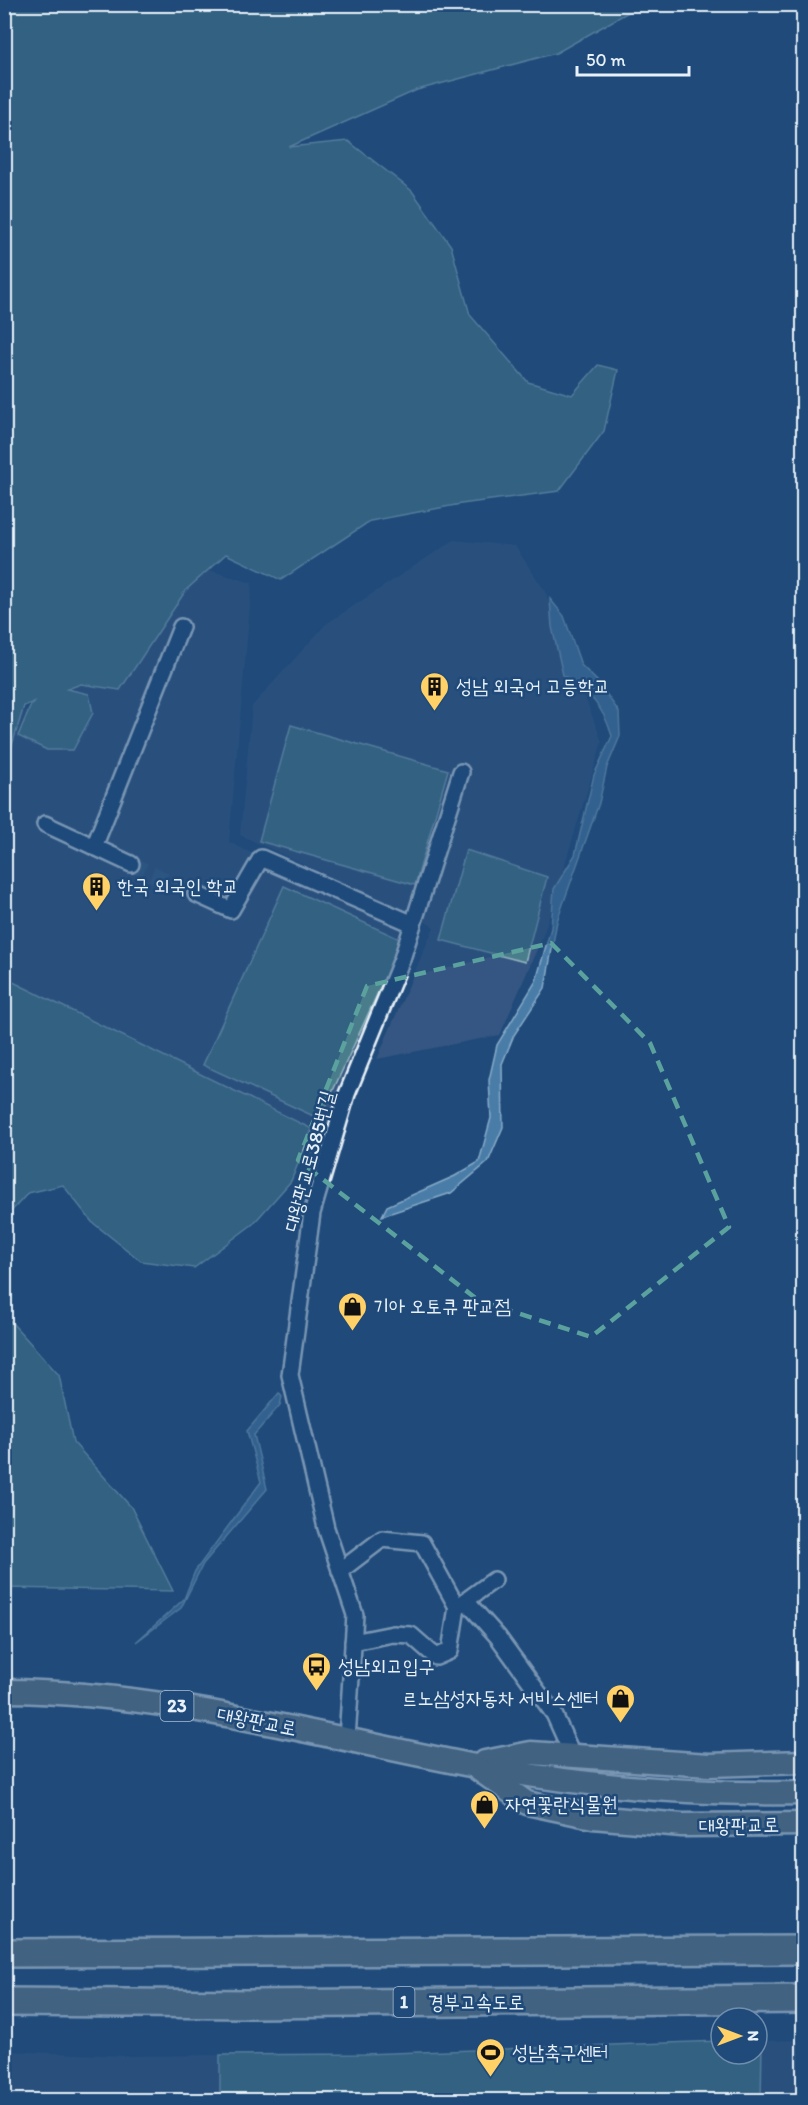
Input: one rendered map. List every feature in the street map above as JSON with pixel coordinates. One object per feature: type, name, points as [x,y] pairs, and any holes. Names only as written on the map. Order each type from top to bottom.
[{"type":"highway","points":[[4,1953],[804,1950]]},
{"type":"highway","name":"경부고속도로","points":[[4,2002],[251,2004],[804,1999]]},
{"type":"main road","name":"대왕판교로","points":[[4,1691],[92,1695],[170,1704],[471,1765],[635,1788],[723,1794],[804,1793]]},
{"type":"main road","name":"대왕판교로","points":[[471,1765],[531,1753],[709,1765],[804,1762]]},
{"type":"main road","name":"대왕판교로","points":[[471,1765],[527,1803],[593,1817],[682,1825],[804,1824]]},
{"type":"street","points":[[94,847],[181,627]]},
{"type":"street","name":"대왕판교로385번길","points":[[347,1739],[355,1615],[326,1528],[291,1376],[312,1213],[347,1094],[402,959],[461,772]]},
{"type":"street","points":[[45,824],[131,864]]},
{"type":"street","points":[[196,894],[231,910],[261,858],[413,924]]},
{"type":"street","points":[[340,1571],[382,1539],[422,1543],[462,1604],[498,1637],[554,1714],[573,1756]]},
{"type":"street","points":[[353,1642],[393,1634],[411,1635],[436,1657],[450,1651],[462,1604],[494,1580]]},
{"type":"highlighted area","points":[[551,943],[650,1043],[729,1227],[591,1337],[478,1300],[298,1160],[367,986]]},
{"type":"shaded area","points":[[5,4],[641,5],[556,53],[417,90],[289,147],[348,141],[412,191],[451,246],[470,315],[528,382],[572,395],[598,365],[618,370],[604,431],[559,491],[461,504],[370,521],[281,580],[226,554],[186,590],[120,690],[81,684],[67,689],[89,694],[93,713],[73,750],[47,750],[18,736],[31,705],[36,701],[24,706],[5,768]]},
{"type":"shaded area","points":[[454,540],[515,546],[545,591],[602,742],[544,933],[500,1035],[377,1059],[434,927],[410,913],[240,835],[252,706],[326,624]]},
{"type":"shaded area","points":[[192,565],[252,583],[229,842],[406,930],[327,1161],[5,1013],[5,756],[22,713]]},
{"type":"shaded area","points":[[550,599],[564,616],[581,665],[598,682],[619,712],[620,736],[607,767],[599,803],[557,921],[545,988],[514,1035],[502,1064],[503,1127],[488,1162],[451,1193],[382,1216],[387,1206],[455,1176],[479,1162],[491,1118],[489,1080],[497,1045],[536,981],[551,928],[554,889],[575,855],[594,775],[612,736],[604,716],[594,701],[563,675],[552,627]]},
{"type":"shaded area","points":[[291,725],[448,770],[415,885],[259,841]]},
{"type":"shaded area","points":[[466,850],[547,877],[525,962],[441,940]]},
{"type":"shaded area","points":[[284,886],[402,940],[320,1119],[203,1065]]},
{"type":"shaded area","points":[[5,978],[312,1129],[291,1181],[253,1224],[194,1268],[141,1261],[92,1222],[63,1185],[28,1193],[5,1218]]},
{"type":"shaded area","points":[[4,1314],[59,1375],[73,1442],[131,1507],[173,1591],[5,1588]]},
{"type":"shaded area","points":[[279,1393],[282,1397],[280,1405],[254,1435],[267,1489],[203,1564],[181,1608],[136,1642],[184,1599],[195,1571],[261,1482],[247,1431]]},
{"type":"shaded area","points":[[803,2040],[803,2100],[761,2100],[762,2066],[769,2066],[769,2041]]},
{"type":"shaded area","name":"성남축구센터","points":[[709,2041],[709,2066],[762,2066],[761,2100],[220,2100],[220,2055],[364,2054]]},
{"type":"shaded area","points":[[5,2051],[128,2056],[220,2055],[220,2100],[5,2100]]},
{"type":"tunnel","points":[[131,864],[196,894]]},
{"type":"place","name":"성남 외국어 고등학교","points":[[435,712]]},
{"type":"place","name":"한국 외국인 학교","points":[[96,912]]},
{"type":"place","name":"기아 오토큐 판교점","points":[[352,1332]]},
{"type":"place","name":"성남외고입구","points":[[317,1692]]},
{"type":"place","name":"르노삼성자동차 서비스센터","points":[[620,1724]]},
{"type":"place","name":"자연꽃란식물원","points":[[484,1830]]},
{"type":"place","name":"성남축구센터","points":[[491,2078]]}]
